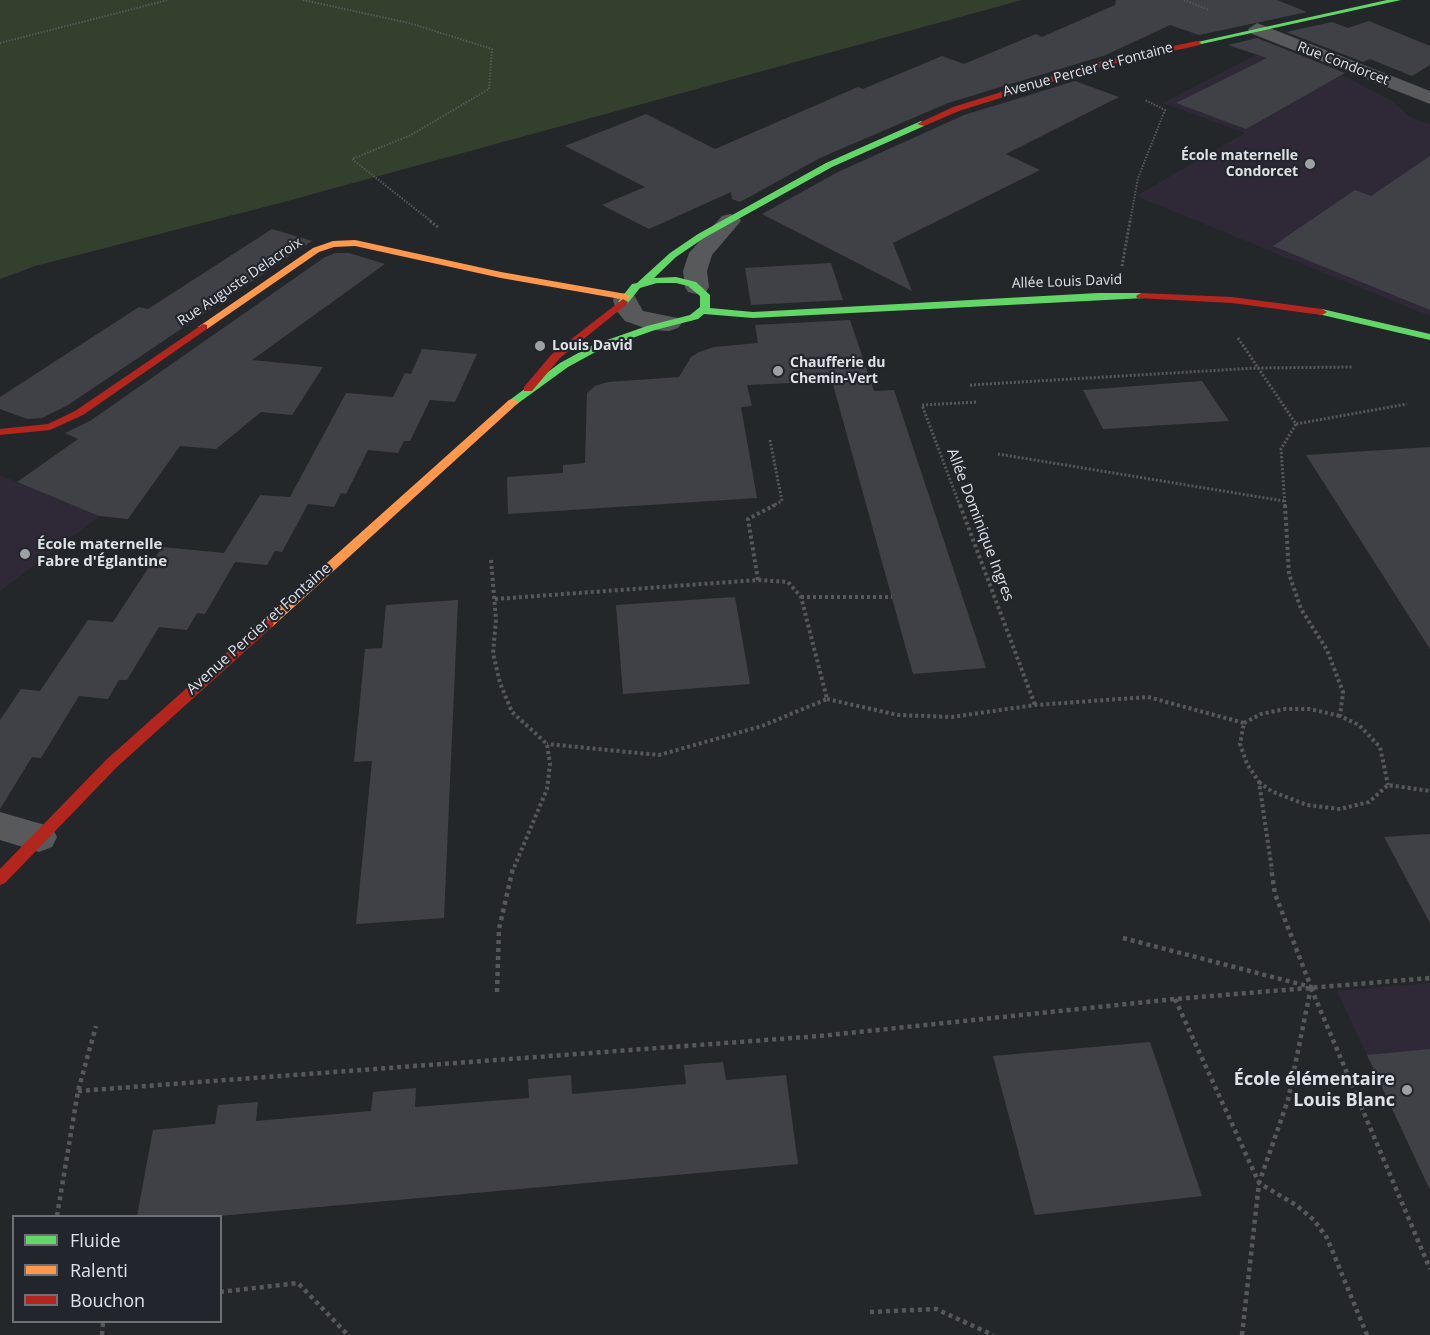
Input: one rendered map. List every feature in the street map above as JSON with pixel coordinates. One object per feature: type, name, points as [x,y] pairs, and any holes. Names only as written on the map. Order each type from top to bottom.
[{"type":"street","name":"Avenue Percier et Fontaine","points":[[0,879],[112,763],[528,389],[573,340],[691,242],[829,165],[956,109],[1092,66],[1397,0]]},
{"type":"street","name":"Rue Condorcet","points":[[1257,30],[1430,98]]},
{"type":"street","name":"Avenue Percier et Fontaine","points":[[528,389],[586,352],[669,323],[689,319],[703,311],[707,298],[697,287],[695,271],[701,253],[730,221]]},
{"type":"street","name":"Rue Auguste Delacroix","points":[[0,432],[20,432],[50,427],[79,413],[324,246],[355,243],[450,265],[630,294]]},
{"type":"street","points":[[630,294],[670,280],[697,287]]},
{"type":"street","name":"Avenue Percier et Fontaine","points":[[630,294],[628,310],[634,316],[650,322],[669,323]]},
{"type":"street","name":"Allée Louis David","points":[[703,311],[753,315],[1116,296],[1185,297],[1254,302],[1355,319],[1430,337]]},
{"type":"street","points":[[0,826],[39,837]]},
{"type":"path","points":[[0,43],[168,0]]},
{"type":"path","points":[[303,0],[409,23],[492,49],[489,89],[411,135],[352,159],[452,239],[450,265]]},
{"type":"path","points":[[1116,296],[1138,178],[1165,110],[1145,100]]},
{"type":"path","points":[[1238,339],[1296,424]]},
{"type":"path","points":[[970,385],[1256,368],[1352,367]]},
{"type":"path","name":"Allée Dominique Ingres","points":[[977,402],[922,405],[1035,705]]},
{"type":"path","points":[[1340,716],[1343,692],[1327,650],[1301,609],[1289,574],[1281,450],[1296,424],[1407,404]]},
{"type":"path","points":[[758,580],[748,519],[782,501],[771,440]]},
{"type":"path","points":[[998,454],[1284,501]]},
{"type":"path","points":[[491,560],[495,599],[493,653],[500,683],[512,712],[547,744],[659,755],[762,726],[826,699],[898,715],[952,717],[1035,705],[1148,697],[1244,723],[1261,714],[1285,709],[1310,709],[1340,716],[1359,725],[1380,747],[1388,785]]},
{"type":"path","points":[[495,599],[758,580],[788,582],[801,597],[826,699]]},
{"type":"path","points":[[801,597],[892,597]]},
{"type":"path","points":[[1244,723],[1240,744],[1247,764],[1259,782],[1271,791],[1307,805],[1340,809],[1369,802],[1388,785],[1430,791]]},
{"type":"path","points":[[497,992],[499,929],[516,858],[547,789],[550,764],[547,744]]},
{"type":"path","points":[[1259,782],[1275,894],[1311,987],[1430,1269]]},
{"type":"path","points":[[1123,938],[1311,987]]},
{"type":"path","points":[[78,1091],[820,1036],[1175,999],[1430,978]]},
{"type":"path","points":[[1242,1335],[1259,1183],[1288,1100],[1311,987]]},
{"type":"path","points":[[1175,999],[1259,1183],[1296,1204],[1314,1220],[1327,1238],[1367,1335]]},
{"type":"path","points":[[57,1215],[78,1091],[96,1026]]},
{"type":"path","points":[[222,1292],[298,1283],[348,1335]]},
{"type":"path","points":[[870,1312],[936,1309],[993,1335]]},
{"type":"shaded area","name":"École maternelle Condorcet","points":[[1267,49],[1342,75],[1392,101],[1410,117],[1430,124],[1430,316],[1136,196],[1245,133],[1163,103]]},
{"type":"shaded area","name":"École maternelle Fabre d'Églantine","points":[[0,475],[100,516],[0,591]]},
{"type":"shaded area","name":"École élémentaire Louis Blanc","points":[[1430,983],[1430,1190],[1337,991]]},
{"type":"green space","points":[[0,0],[1022,0],[280,203],[35,266],[0,279]]},
{"type":"building","points":[[1116,0],[1277,0],[1307,12],[1199,35],[1170,25],[1106,55],[948,103],[820,158],[740,202],[732,199],[731,192],[649,229],[602,205],[645,187],[565,146],[646,114],[715,149],[858,87],[863,89],[942,56],[964,64],[1036,34],[1042,37],[1115,5]]},
{"type":"building","points":[[1369,21],[1430,46],[1430,65],[1412,76],[1370,59],[1363,62],[1286,32],[1332,22],[1348,28]]},
{"type":"building","points":[[1257,38],[1345,73],[1246,129],[1176,103],[1267,58],[1228,45]]},
{"type":"building","points":[[1075,81],[1119,97],[1006,154],[1040,170],[893,243],[912,291],[762,214],[838,172],[964,115]]},
{"type":"building","points":[[1430,156],[1430,310],[1273,246],[1355,190],[1371,196]]},
{"type":"building","points":[[272,229],[312,241],[68,405],[42,418],[27,419],[0,409],[0,397],[139,307],[148,309]]},
{"type":"building","points":[[336,253],[349,253],[385,264],[252,360],[323,367],[292,415],[261,412],[216,449],[180,446],[128,519],[99,516],[17,482],[78,439],[65,433],[90,421],[325,257]]},
{"type":"building","points":[[831,263],[843,300],[751,305],[745,268]]},
{"type":"building","points":[[850,320],[874,391],[894,390],[986,668],[913,674],[832,381],[747,385],[752,406],[741,407],[757,498],[508,514],[507,477],[563,473],[563,465],[585,463],[587,393],[595,386],[608,382],[679,377],[691,357],[699,352],[714,347],[758,343],[755,325]]},
{"type":"building","points":[[422,349],[477,354],[455,402],[430,400],[410,441],[404,441],[398,453],[368,450],[346,494],[341,493],[334,507],[308,504],[282,552],[275,551],[267,565],[235,562],[205,614],[197,613],[187,630],[159,627],[127,680],[119,680],[108,699],[79,696],[41,758],[32,757],[0,809],[0,720],[21,689],[40,691],[88,620],[113,622],[162,547],[224,553],[260,495],[290,497],[346,393],[393,397],[405,373],[411,374]]},
{"type":"building","points":[[1202,381],[1229,421],[1103,429],[1083,390]]},
{"type":"building","points":[[1430,447],[1430,649],[1306,455]]},
{"type":"building","points":[[735,597],[750,684],[623,694],[616,605]]},
{"type":"building","points":[[458,600],[444,918],[356,924],[372,761],[354,762],[365,649],[382,648],[386,605]]},
{"type":"building","points":[[1430,834],[1430,923],[1384,837]]},
{"type":"building","points":[[1150,1042],[1202,1196],[1035,1215],[993,1056]]},
{"type":"building","points":[[1430,1049],[1430,1190],[1367,1055]]},
{"type":"building","points":[[723,1062],[726,1080],[786,1075],[798,1164],[222,1216],[137,1215],[153,1130],[215,1124],[218,1105],[258,1102],[256,1121],[371,1111],[373,1092],[416,1088],[415,1107],[529,1098],[528,1079],[571,1075],[572,1094],[686,1084],[684,1065]]},
{"type":"traffic: fast","points":[[1197,43],[1397,0]]},
{"type":"traffic: fast","points":[[641,284],[673,255],[701,236],[829,165],[921,124]]},
{"type":"traffic: fast","points":[[513,402],[564,365],[597,347],[651,328],[694,317],[705,308],[705,295],[692,284],[676,280],[657,280],[636,286],[623,302]]},
{"type":"traffic: fast","points":[[703,311],[753,315],[1098,296],[1141,296]]},
{"type":"traffic: fast","points":[[1322,312],[1430,337]]},
{"type":"traffic: slow","points":[[203,327],[316,250],[333,244],[355,243],[501,275],[626,297]]},
{"type":"traffic: slow","points":[[267,624],[513,402]]},
{"type":"traffic: jam","points":[[921,124],[956,109],[1101,64],[1197,43]]},
{"type":"traffic: jam","points":[[1141,296],[1232,300],[1322,312]]},
{"type":"traffic: jam","points":[[528,389],[556,356],[623,302]]},
{"type":"traffic: jam","points":[[0,432],[50,427],[79,413],[203,327]]},
{"type":"traffic: jam","points":[[0,879],[112,763],[267,624]]},
{"type":"place","name":"École maternelle Condorcet","points":[[1310,164]]},
{"type":"place","name":"Louis David","points":[[540,346]]},
{"type":"place","name":"Chaufferie du Chemin-Vert","points":[[778,371]]},
{"type":"place","name":"École maternelle Fabre d'Églantine","points":[[25,554]]},
{"type":"place","name":"École élémentaire Louis Blanc","points":[[1407,1090]]}]
